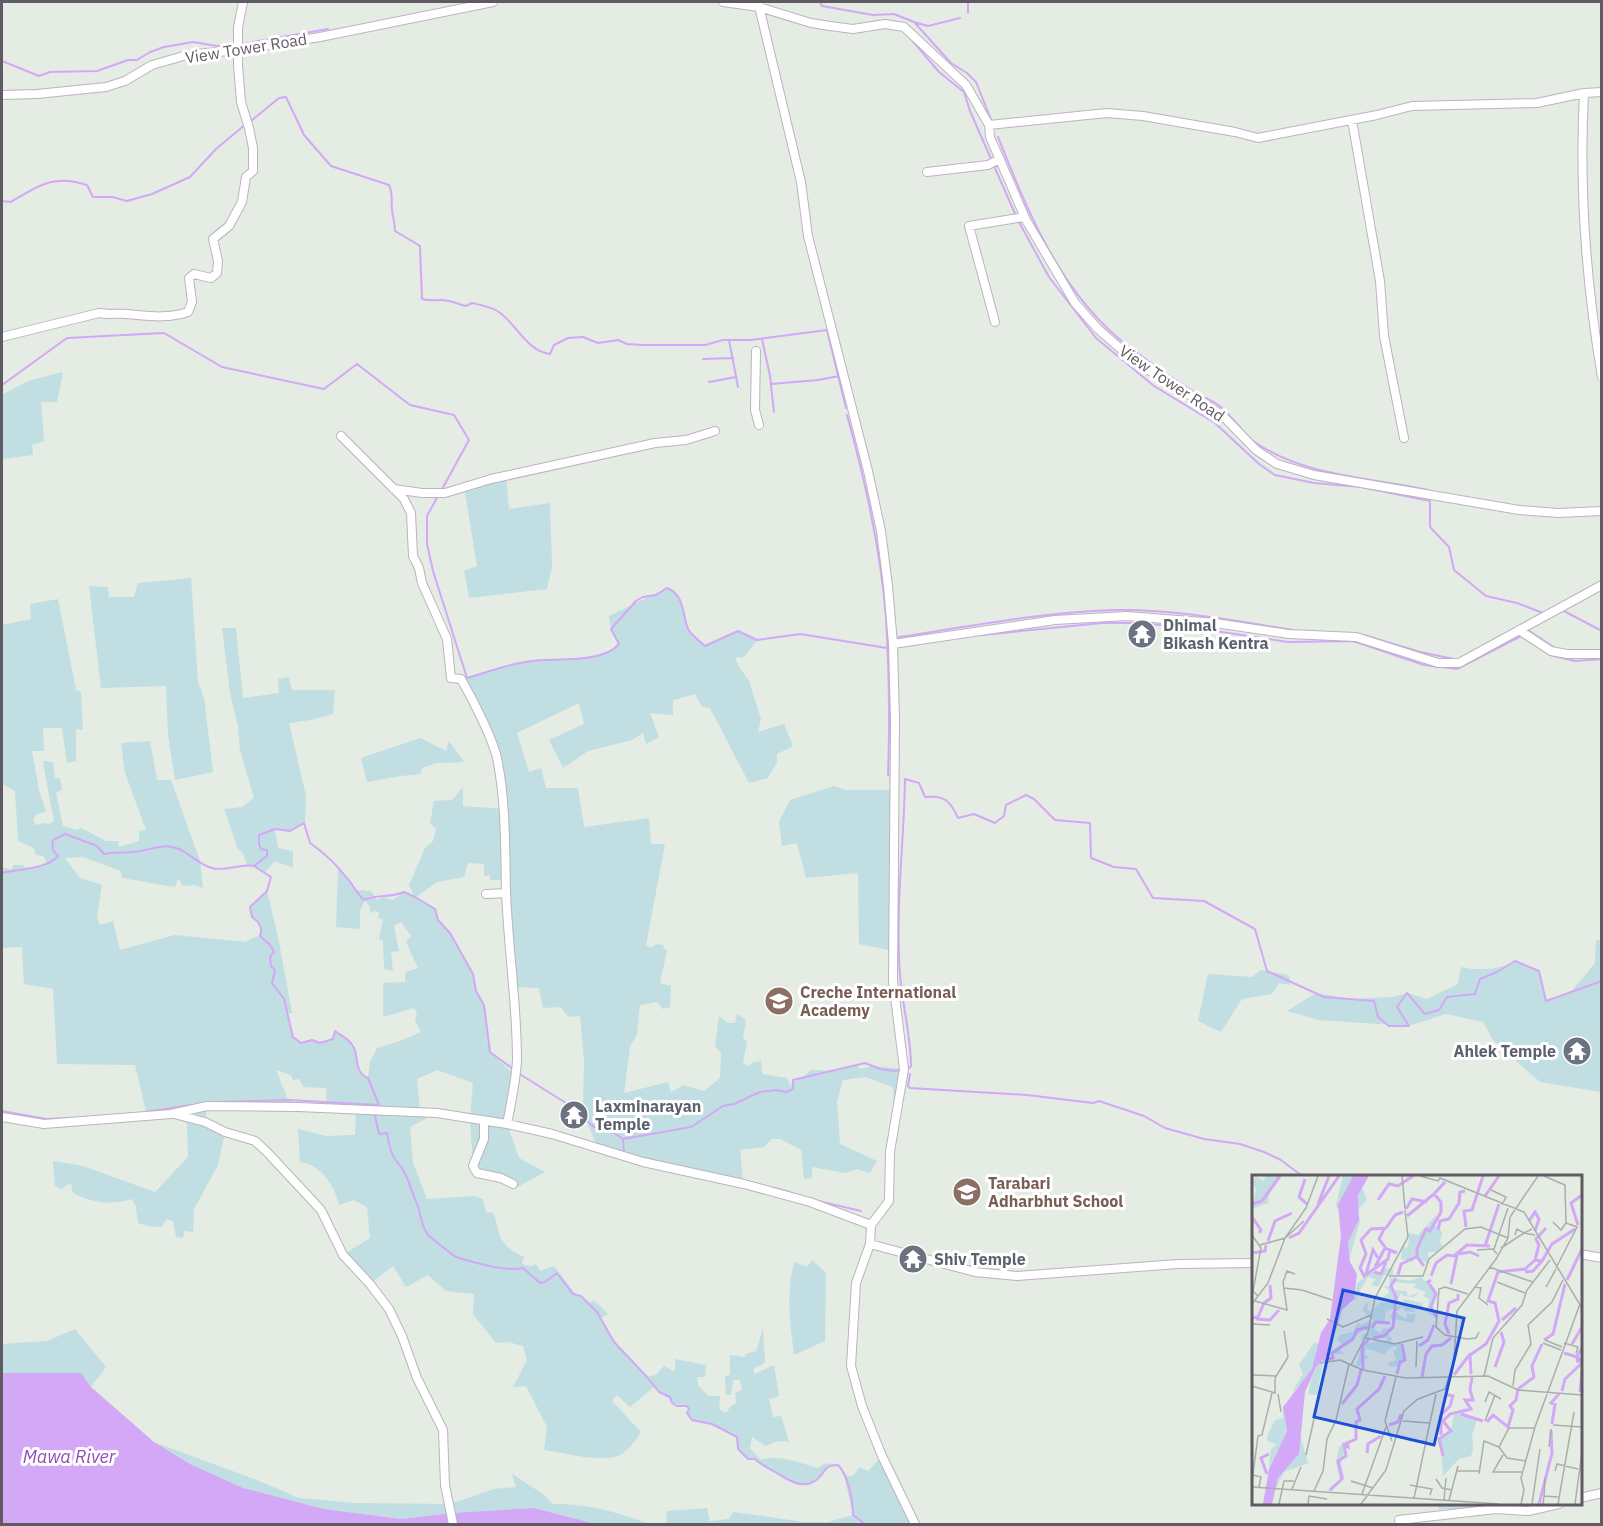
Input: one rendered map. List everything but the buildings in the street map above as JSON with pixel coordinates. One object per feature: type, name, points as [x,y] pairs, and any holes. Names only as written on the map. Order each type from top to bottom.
[{"type":"street","points":[[2,337],[99,313],[161,318],[188,312],[192,302],[189,278],[194,274],[211,278],[217,273],[218,261],[213,239],[229,226],[242,202],[246,177],[253,171],[253,148],[241,102],[238,27],[243,2]]},
{"type":"street","name":"View Tower Road","points":[[2,95],[106,87],[124,81],[152,65],[187,55],[238,50],[408,20],[493,2]]},
{"type":"street","name":"View Tower Road","points":[[723,2],[759,4],[830,26],[853,29],[885,24],[904,27],[966,86],[988,125],[990,137],[1024,217],[1075,303],[1098,329],[1137,363],[1222,415],[1256,450],[1277,464],[1314,475],[1519,510],[1558,513],[1602,511]]},
{"type":"street","points":[[759,4],[801,182],[808,236],[881,531],[893,644],[896,839],[893,981],[904,1069],[890,1152],[889,1201],[871,1225],[870,1244],[856,1283],[851,1366],[862,1406],[882,1456],[915,1524]]},
{"type":"street","points":[[988,125],[1107,113],[1143,116],[1258,138],[1413,106],[1537,103],[1584,93],[1602,92]]},
{"type":"street","points":[[1584,93],[1582,133],[1585,238],[1602,377]]},
{"type":"street","points":[[1352,120],[1380,281],[1384,336],[1404,438]]},
{"type":"street","points":[[927,172],[988,165],[1000,159]]},
{"type":"street","points":[[995,322],[969,226],[1024,217]]},
{"type":"street","points":[[756,351],[755,410],[759,425]]},
{"type":"street","points":[[394,489],[445,493],[491,479],[655,443],[686,440],[715,431]]},
{"type":"street","points":[[341,436],[410,508],[413,556],[419,568],[422,583],[447,639],[451,678],[461,679],[493,743],[497,758],[506,823],[506,892],[517,1062],[507,1124]]},
{"type":"street","points":[[893,644],[1055,620],[1127,616],[1215,623],[1289,634],[1356,637],[1438,663],[1459,663],[1602,585]]},
{"type":"street","points":[[1519,630],[1551,651],[1567,654],[1602,654]]},
{"type":"street","points":[[486,894],[506,892]]},
{"type":"street","points":[[2,1117],[44,1124],[171,1114],[207,1106],[437,1113],[507,1124],[643,1162],[744,1184],[810,1202],[871,1225]]},
{"type":"street","points":[[171,1114],[205,1122],[225,1132],[255,1141],[321,1210],[343,1255],[389,1309],[402,1336],[414,1372],[443,1430],[446,1485],[453,1524]]},
{"type":"street","points":[[484,1120],[484,1139],[473,1166],[477,1173],[501,1178],[513,1184]]},
{"type":"street","points":[[870,1244],[975,1272],[1017,1276],[1178,1264],[1252,1263]]},
{"type":"street","points":[[1582,1254],[1602,1258]]},
{"type":"street","points":[[1582,1498],[1602,1493]]},
{"type":"street","points":[[1399,1520],[1496,1509],[1528,1511],[1551,1505]]},
{"type":"shaded area","points":[[63,372],[57,402],[41,402],[44,441],[32,445],[33,455],[2,459],[2,395],[28,381]]},
{"type":"shaded area","points":[[506,477],[509,509],[550,503],[552,567],[547,589],[469,598],[464,571],[477,566],[464,487]]},
{"type":"shaded area","points":[[191,578],[198,682],[204,698],[213,772],[175,780],[168,735],[166,686],[101,688],[89,586],[108,587],[109,597],[134,597],[138,583]]},
{"type":"shaded area","points":[[667,588],[677,595],[689,629],[705,646],[738,631],[757,640],[744,657],[735,658],[749,681],[761,719],[758,732],[784,724],[793,746],[777,754],[777,762],[768,778],[749,783],[710,708],[702,707],[695,694],[673,700],[673,715],[650,713],[659,737],[646,744],[643,733],[632,740],[588,751],[563,768],[549,740],[584,724],[579,703],[517,733],[529,772],[541,768],[546,788],[578,788],[584,827],[649,818],[651,844],[665,844],[646,945],[651,948],[656,944],[664,945],[663,949],[667,950],[660,983],[671,986],[670,1007],[663,1009],[657,1002],[640,1005],[637,1034],[630,1047],[624,1093],[668,1082],[671,1092],[684,1085],[704,1091],[720,1078],[721,1053],[715,1046],[719,1016],[728,1023],[735,1023],[737,1014],[746,1020],[743,1038],[747,1042],[743,1063],[748,1066],[753,1062],[761,1061],[762,1074],[787,1078],[790,1086],[810,1070],[837,1071],[857,1065],[860,1069],[873,1066],[904,1069],[894,1129],[893,1087],[865,1077],[843,1080],[837,1102],[840,1144],[877,1161],[870,1173],[857,1169],[846,1173],[812,1167],[812,1178],[804,1179],[801,1150],[780,1139],[772,1139],[764,1147],[740,1150],[743,1181],[598,1148],[583,1113],[584,1059],[580,1016],[568,1017],[561,1007],[543,1008],[539,988],[514,987],[506,880],[490,880],[490,875],[484,876],[484,864],[468,863],[464,877],[437,882],[416,897],[435,909],[438,920],[450,933],[473,974],[476,991],[484,1005],[490,1052],[515,1075],[507,1124],[519,1158],[545,1172],[514,1189],[513,1184],[488,1175],[473,1166],[470,1118],[473,1083],[437,1070],[417,1079],[420,1112],[437,1113],[410,1127],[413,1163],[427,1199],[474,1196],[483,1199],[486,1212],[494,1213],[502,1240],[510,1249],[524,1257],[522,1264],[531,1266],[536,1264],[540,1271],[554,1266],[574,1292],[588,1304],[594,1300],[608,1314],[601,1318],[614,1342],[647,1377],[656,1375],[664,1366],[675,1372],[675,1359],[706,1365],[705,1377],[697,1377],[698,1386],[709,1396],[720,1396],[719,1409],[726,1413],[736,1403],[735,1393],[742,1390],[740,1380],[733,1380],[731,1395],[726,1395],[725,1376],[730,1375],[730,1355],[745,1357],[746,1354],[756,1351],[763,1329],[765,1363],[753,1369],[755,1374],[774,1365],[779,1396],[769,1399],[773,1417],[781,1416],[789,1442],[778,1441],[766,1446],[752,1437],[750,1448],[761,1460],[782,1459],[817,1468],[826,1463],[833,1465],[815,1481],[802,1484],[793,1483],[756,1460],[748,1459],[738,1449],[737,1437],[712,1424],[692,1420],[687,1413],[689,1409],[687,1406],[672,1403],[655,1386],[630,1407],[617,1395],[612,1401],[641,1432],[622,1454],[597,1458],[544,1450],[547,1427],[526,1386],[513,1387],[527,1360],[523,1346],[508,1342],[496,1343],[473,1314],[474,1294],[446,1291],[428,1275],[406,1287],[393,1266],[370,1284],[343,1255],[370,1238],[367,1207],[353,1200],[339,1205],[326,1177],[315,1167],[300,1162],[298,1129],[326,1136],[355,1135],[356,1110],[327,1108],[326,1088],[303,1087],[300,1079],[293,1080],[291,1075],[276,1070],[288,1100],[298,1107],[207,1106],[205,1122],[225,1132],[218,1165],[194,1209],[193,1232],[184,1231],[183,1238],[176,1237],[173,1221],[166,1219],[162,1227],[138,1223],[136,1207],[132,1199],[117,1202],[94,1201],[73,1193],[71,1183],[61,1189],[55,1186],[53,1161],[83,1166],[155,1192],[188,1157],[187,1123],[164,1114],[147,1115],[135,1065],[57,1064],[53,989],[24,984],[22,947],[2,948],[2,867],[11,870],[14,865],[23,865],[26,869],[48,864],[43,856],[36,855],[34,848],[18,841],[15,791],[2,784],[2,625],[31,619],[30,604],[58,599],[76,690],[81,692],[83,730],[76,729],[76,761],[67,763],[62,728],[43,728],[44,751],[32,751],[39,790],[46,811],[36,815],[33,821],[36,825],[53,822],[54,816],[43,761],[53,762],[55,778],[60,778],[62,790],[56,793],[63,826],[77,830],[81,828],[106,841],[118,841],[119,847],[139,841],[139,831],[146,830],[125,773],[121,743],[150,741],[157,780],[171,780],[200,861],[203,888],[195,885],[183,886],[178,878],[175,887],[122,878],[121,871],[83,857],[65,858],[80,878],[102,885],[97,917],[100,925],[113,921],[120,950],[175,935],[245,942],[260,935],[261,927],[252,917],[250,907],[267,891],[292,1013],[288,1013],[293,1037],[301,1043],[312,1040],[320,1043],[333,1039],[335,1031],[353,1045],[359,1068],[368,1077],[370,1062],[377,1048],[421,1032],[415,1020],[417,1013],[414,1008],[383,1017],[383,983],[405,982],[405,972],[418,968],[406,942],[411,936],[401,922],[394,926],[399,951],[391,952],[393,971],[384,969],[383,941],[379,939],[383,919],[378,918],[379,912],[373,911],[370,914],[370,907],[365,900],[360,911],[360,929],[336,927],[338,868],[357,890],[371,891],[377,900],[382,897],[393,900],[404,892],[414,896],[409,885],[425,848],[433,841],[436,829],[430,823],[434,801],[452,800],[463,787],[463,806],[504,809],[497,758],[461,679],[524,662],[588,658],[611,651],[619,644],[611,629],[609,616]]},
{"type":"shaded area","points":[[222,628],[236,628],[243,698],[279,693],[278,679],[289,677],[292,690],[335,690],[333,714],[289,723],[306,796],[305,822],[290,831],[275,829],[278,848],[293,851],[293,868],[275,861],[265,872],[247,865],[243,853],[238,849],[224,809],[242,807],[254,798],[240,750]]},
{"type":"shaded area","points":[[420,738],[446,751],[449,741],[464,762],[437,763],[422,768],[421,774],[367,782],[361,758]]},
{"type":"shaded area","points":[[834,786],[846,790],[895,790],[894,951],[859,944],[858,873],[806,878],[797,843],[782,846],[779,822],[790,800]]},
{"type":"shaded area","points":[[1596,940],[1602,941],[1601,1092],[1540,1082],[1493,1040],[1483,1022],[1446,1014],[1408,1026],[1319,1020],[1287,1011],[1316,993],[1351,999],[1392,997],[1407,993],[1427,999],[1458,984],[1461,967],[1488,969],[1515,961],[1539,971],[1546,1000],[1571,992],[1595,963]]},
{"type":"shaded area","points":[[1261,970],[1289,975],[1290,985],[1279,983],[1272,994],[1242,999],[1221,1032],[1198,1021],[1208,974],[1252,977]]},
{"type":"shaded area","points":[[812,1260],[826,1273],[825,1341],[794,1355],[790,1286],[794,1262],[807,1267]]},
{"type":"shaded area","points":[[75,1329],[106,1367],[91,1387],[81,1373],[2,1373],[2,1344],[47,1341]]},
{"type":"shaded area","points":[[154,1442],[299,1498],[355,1503],[450,1504],[494,1489],[516,1487],[512,1474],[543,1494],[553,1504],[590,1507],[651,1524],[596,1524],[534,1508],[451,1513],[401,1519],[324,1509],[243,1488],[190,1464]]},
{"type":"shaded area","points":[[882,1456],[912,1524],[666,1524],[667,1511],[707,1508],[710,1521],[729,1519],[733,1512],[804,1522],[828,1522],[853,1515],[843,1470],[847,1476],[853,1476],[859,1467],[868,1471]]},
{"type":"shaded area","points":[[1440,1505],[1484,1505],[1480,1510],[1438,1509]]},
{"type":"shaded area","points":[[1492,1505],[1531,1505],[1505,1507]]},
{"type":"water","name":"Mawa River","points":[[2,1373],[81,1373],[91,1387],[154,1442],[190,1464],[243,1488],[324,1509],[401,1519],[451,1513],[534,1508],[596,1524],[2,1524]]},
{"type":"waterway","points":[[820,2],[822,6],[873,15],[894,14],[914,22],[951,63],[976,82],[992,122]]},
{"type":"waterway","points":[[968,2],[968,13]]},
{"type":"waterway","points":[[1299,2],[1314,2]]},
{"type":"waterway","points":[[914,22],[928,26],[960,18]]},
{"type":"waterway","points":[[241,44],[328,29]]},
{"type":"waterway","points":[[911,39],[939,72],[964,92],[970,111],[1016,216]]},
{"type":"waterway","points":[[2,61],[39,76],[50,72],[97,71],[128,60],[137,60],[164,47],[193,42],[217,46],[235,45]]},
{"type":"waterway","points":[[251,121],[279,98],[286,97],[304,135],[331,166],[389,185],[395,231],[420,246],[422,299],[448,301],[466,306],[472,303],[493,309],[505,317],[535,348],[550,354],[554,345],[568,338],[583,337],[598,343],[618,340],[627,344],[643,345],[705,345],[723,340],[751,340],[827,330],[846,408]]},
{"type":"waterway","points":[[2,201],[11,202],[39,186],[56,181],[87,185],[93,197],[112,197],[127,201],[152,194],[190,177],[216,149],[246,124]]},
{"type":"waterway","points":[[998,137],[1049,251],[1084,302],[1104,325],[1128,346],[1179,382],[1214,402],[1245,433]]},
{"type":"waterway","points":[[1019,222],[1049,277],[1096,338],[1154,386],[1215,423],[1259,464],[1275,475],[1314,483],[1361,487],[1430,501],[1430,527],[1449,547],[1454,570],[1486,596],[1517,603],[1543,613]]},
{"type":"waterway","points":[[2,385],[67,338],[164,333],[222,367],[324,389],[357,364],[410,405],[454,415],[469,440],[441,491]]},
{"type":"waterway","points":[[762,339],[770,376],[774,412]]},
{"type":"waterway","points":[[729,340],[738,387]]},
{"type":"waterway","points":[[703,359],[733,358]]},
{"type":"waterway","points":[[771,384],[839,376]]},
{"type":"waterway","points":[[709,382],[736,377]]},
{"type":"waterway","points":[[847,415],[871,516],[884,593],[888,677],[888,775],[891,776]]},
{"type":"waterway","points":[[1253,441],[1273,453],[1315,469],[1428,490]]},
{"type":"waterway","points":[[438,496],[427,516],[427,544],[433,571],[467,678],[518,663],[588,658],[611,651],[619,644],[611,629],[636,601],[643,597],[656,595],[667,588],[673,591],[680,600],[689,631],[705,646],[738,631],[757,640],[800,634],[887,648]]},
{"type":"waterway","points":[[899,637],[1035,617],[1116,610],[1227,619],[1292,630]]},
{"type":"waterway","points":[[1562,610],[1602,631]]},
{"type":"waterway","points":[[982,635],[1102,623],[1136,623],[1195,628],[1288,642],[1353,641],[1424,665],[1457,669],[1521,636],[1525,639]]},
{"type":"waterway","points":[[1528,630],[1555,648]]},
{"type":"waterway","points":[[1364,635],[1420,652],[1454,659]]},
{"type":"waterway","points":[[1550,655],[1575,661],[1602,659]]},
{"type":"waterway","points":[[909,1068],[911,1054],[901,986],[899,950],[905,779],[919,783],[925,797],[946,800],[958,818],[974,814],[995,823],[1004,816],[1006,805],[1026,795],[1034,799],[1055,820],[1090,823],[1091,858],[1114,867],[1136,869],[1153,898],[1204,901],[1255,929],[1267,971],[1324,997],[1374,1001],[1378,1017],[1389,1026],[1409,1026],[1397,1007],[1407,993],[1425,1014],[1439,1010],[1447,997],[1475,994],[1480,979],[1515,961],[1539,971],[1546,1001],[1602,981]]},
{"type":"waterway","points":[[2,873],[47,864],[58,856],[53,849],[53,840],[65,834],[97,846],[104,854],[167,846],[179,849],[212,868],[254,866],[267,856],[267,850],[261,849],[259,844],[259,835],[275,829],[290,831],[304,823],[310,843],[338,867],[364,900],[404,892],[435,909],[438,920],[450,933],[473,974],[476,991],[484,1005],[490,1052],[513,1069]]},
{"type":"waterway","points":[[216,1102],[288,1100],[379,1105],[368,1078],[359,1069],[353,1045],[346,1038],[335,1031],[333,1039],[320,1043],[312,1040],[301,1043],[293,1037],[284,999],[272,983],[275,970],[271,966],[270,957],[274,952],[260,936],[261,927],[252,917],[250,907],[267,891],[271,877],[254,866]]},
{"type":"waterway","points":[[518,1073],[566,1103],[594,1127],[608,1129],[623,1139],[691,1127],[723,1106],[734,1104],[760,1092],[776,1090],[786,1092],[793,1089],[793,1080],[865,1063],[880,1069],[901,1070]]},
{"type":"waterway","points":[[910,1074],[908,1086],[910,1088],[1027,1095],[1093,1103],[1099,1101],[1144,1116],[1165,1128],[1204,1139],[1240,1144],[1264,1152],[1281,1160],[1301,1175]]},
{"type":"waterway","points":[[145,1112],[192,1105]]},
{"type":"waterway","points":[[2,1111],[46,1119],[73,1118]]},
{"type":"waterway","points":[[375,1116],[379,1134],[387,1133],[392,1154],[407,1178],[428,1235],[456,1257],[499,1268],[523,1268],[540,1283],[557,1273],[573,1294],[581,1296],[597,1312],[614,1342],[659,1392],[670,1397],[672,1403],[677,1406],[687,1406],[689,1409],[687,1413],[692,1420],[712,1424],[737,1437],[738,1449],[748,1459],[755,1459],[799,1484],[815,1481],[827,1468],[838,1465],[845,1475],[849,1488],[853,1515],[865,1524]]},
{"type":"waterway","points":[[623,1139],[624,1154]]},
{"type":"waterway","points":[[775,1188],[790,1192]]},
{"type":"waterway","points":[[818,1201],[861,1211]]},
{"type":"place","name":"Dhimal Bikash Kentra","points":[[1142,634]]},
{"type":"place","name":"Creche International Academy","points":[[779,1001]]},
{"type":"place","name":"Ahlek Temple","points":[[1577,1051]]},
{"type":"place","name":"Laxminarayan Temple","points":[[574,1115]]},
{"type":"place","name":"Tarabari Adharbhut School","points":[[967,1192]]},
{"type":"place","name":"Shiv Temple","points":[[913,1259]]}]
